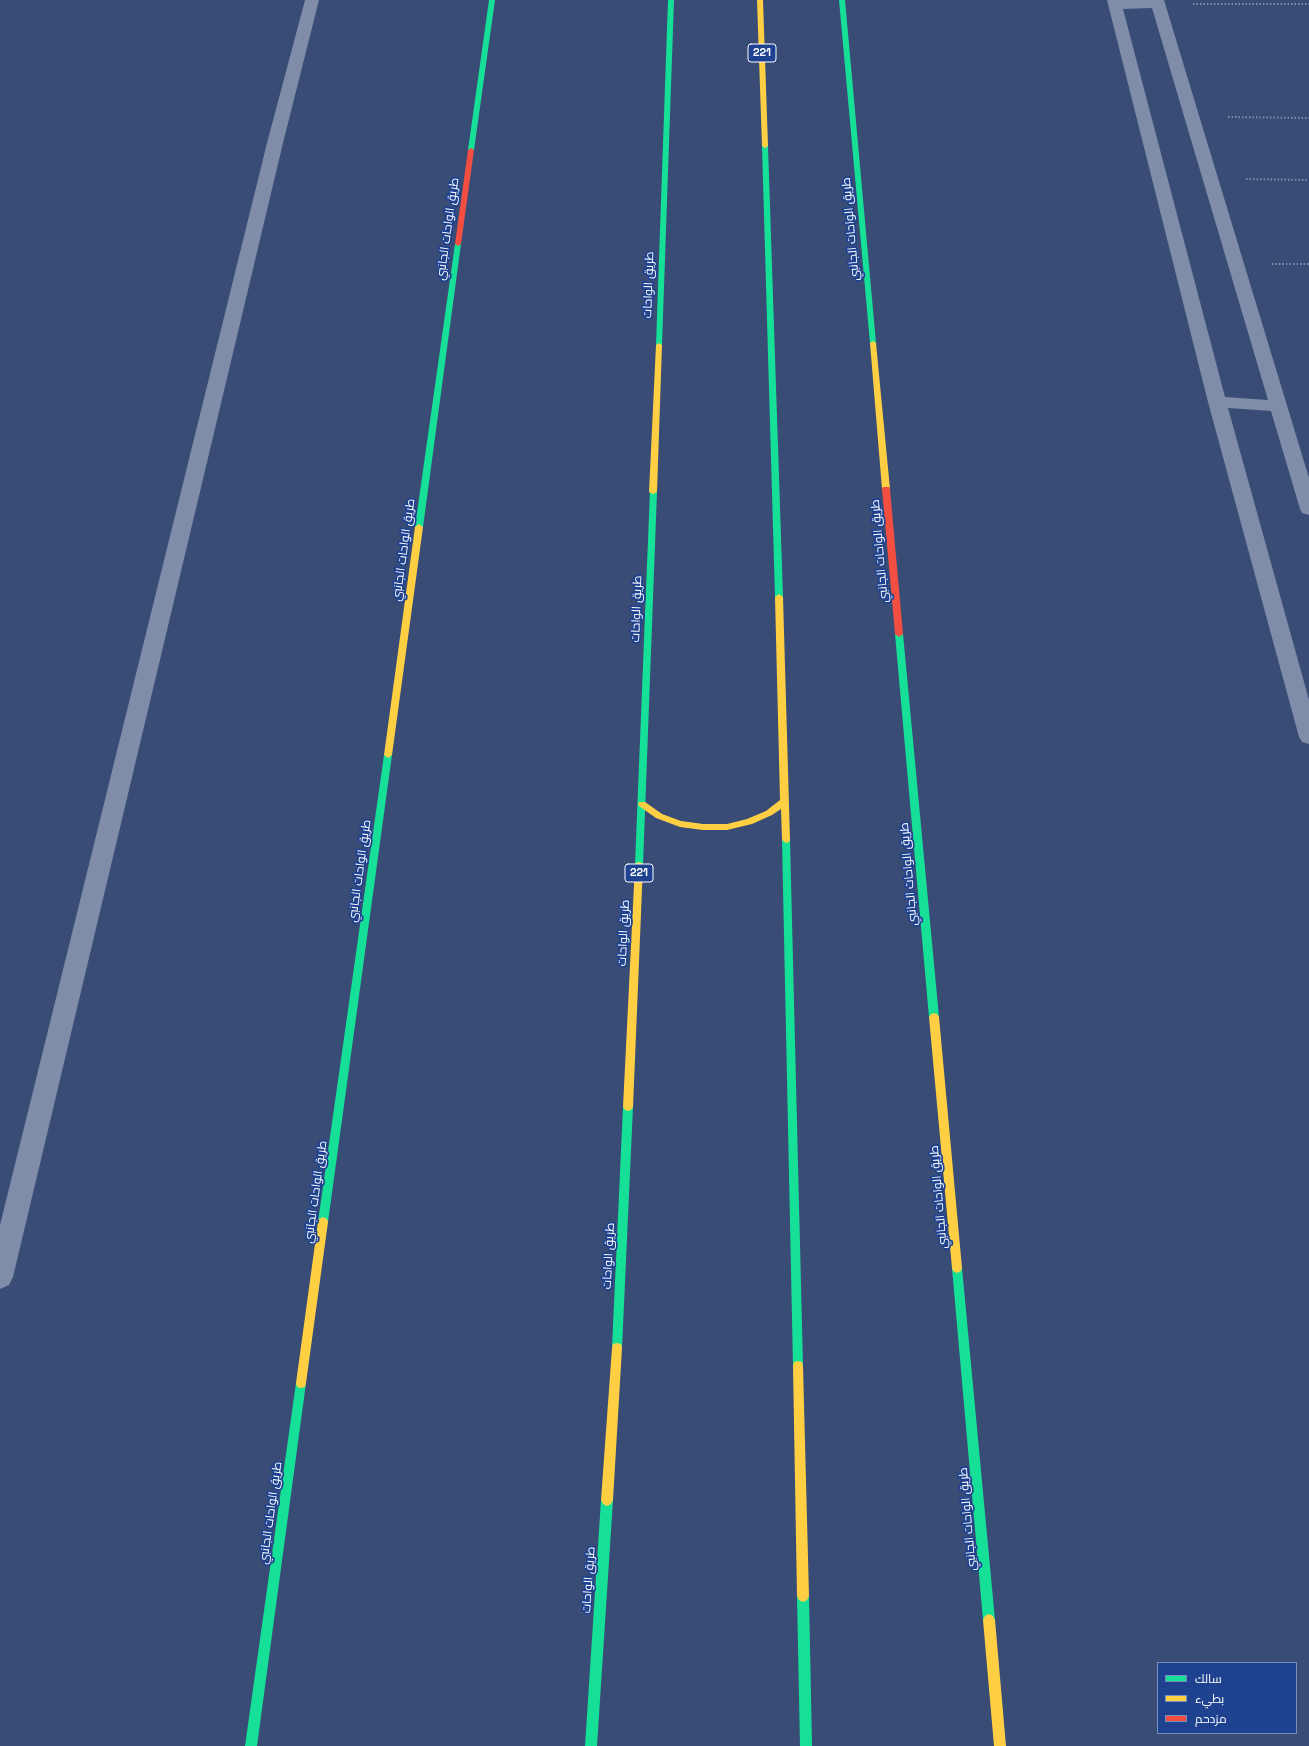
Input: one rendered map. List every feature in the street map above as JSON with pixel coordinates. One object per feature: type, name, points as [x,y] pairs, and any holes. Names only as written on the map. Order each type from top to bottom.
[{"type":"main road","name":"طريق الواحات الجانبي","points":[[251,1746],[492,0]]},
{"type":"main road","name":"طريق الواحات","points":[[591,1746],[616,1362],[642,804],[671,0]]},
{"type":"main road","name":"221","points":[[760,0],[785,801],[806,1746]]},
{"type":"main road","name":"طريق الواحات الجانبي","points":[[842,0],[1000,1746]]},
{"type":"main road","points":[[642,804],[659,816],[680,824],[703,827],[719,827],[749,822],[769,813],[785,801]]},
{"type":"street","points":[[0,1277],[273,150],[312,0]]},
{"type":"street","points":[[1309,509],[1158,2],[1115,2],[1217,402],[1309,737]]},
{"type":"street","points":[[1217,402],[1279,406]]},
{"type":"path","points":[[1158,2],[1309,4]]},
{"type":"path","points":[[1192,117],[1309,118]]},
{"type":"path","points":[[1211,179],[1309,180]]},
{"type":"traffic: fast","points":[[471,150],[492,0]]},
{"type":"traffic: fast","points":[[659,345],[671,0]]},
{"type":"traffic: fast","points":[[842,0],[873,343]]},
{"type":"traffic: fast","points":[[765,146],[779,597]]},
{"type":"traffic: fast","points":[[419,527],[458,244]]},
{"type":"traffic: fast","points":[[639,865],[653,492]]},
{"type":"traffic: fast","points":[[899,634],[934,1017]]},
{"type":"traffic: fast","points":[[323,1222],[388,755]]},
{"type":"traffic: fast","points":[[786,840],[798,1366]]},
{"type":"traffic: fast","points":[[617,1348],[628,1107]]},
{"type":"traffic: fast","points":[[957,1268],[989,1620]]},
{"type":"traffic: fast","points":[[251,1746],[301,1383]]},
{"type":"traffic: fast","points":[[591,1746],[607,1500]]},
{"type":"traffic: fast","points":[[803,1596],[806,1746]]},
{"type":"traffic: slow","points":[[760,0],[765,146]]},
{"type":"traffic: slow","points":[[873,343],[886,489]]},
{"type":"traffic: slow","points":[[653,492],[659,345]]},
{"type":"traffic: slow","points":[[388,755],[419,527]]},
{"type":"traffic: slow","points":[[779,597],[786,840]]},
{"type":"traffic: slow","points":[[642,804],[659,816],[680,824],[703,827],[727,827],[749,822],[769,813],[785,801]]},
{"type":"traffic: slow","points":[[628,1107],[639,865]]},
{"type":"traffic: slow","points":[[934,1017],[957,1268]]},
{"type":"traffic: slow","points":[[301,1383],[323,1222]]},
{"type":"traffic: slow","points":[[607,1500],[617,1348]]},
{"type":"traffic: slow","points":[[798,1366],[803,1596]]},
{"type":"traffic: slow","points":[[989,1620],[1000,1746]]},
{"type":"traffic: jam","points":[[458,244],[471,150]]},
{"type":"traffic: jam","points":[[886,489],[899,634]]}]
